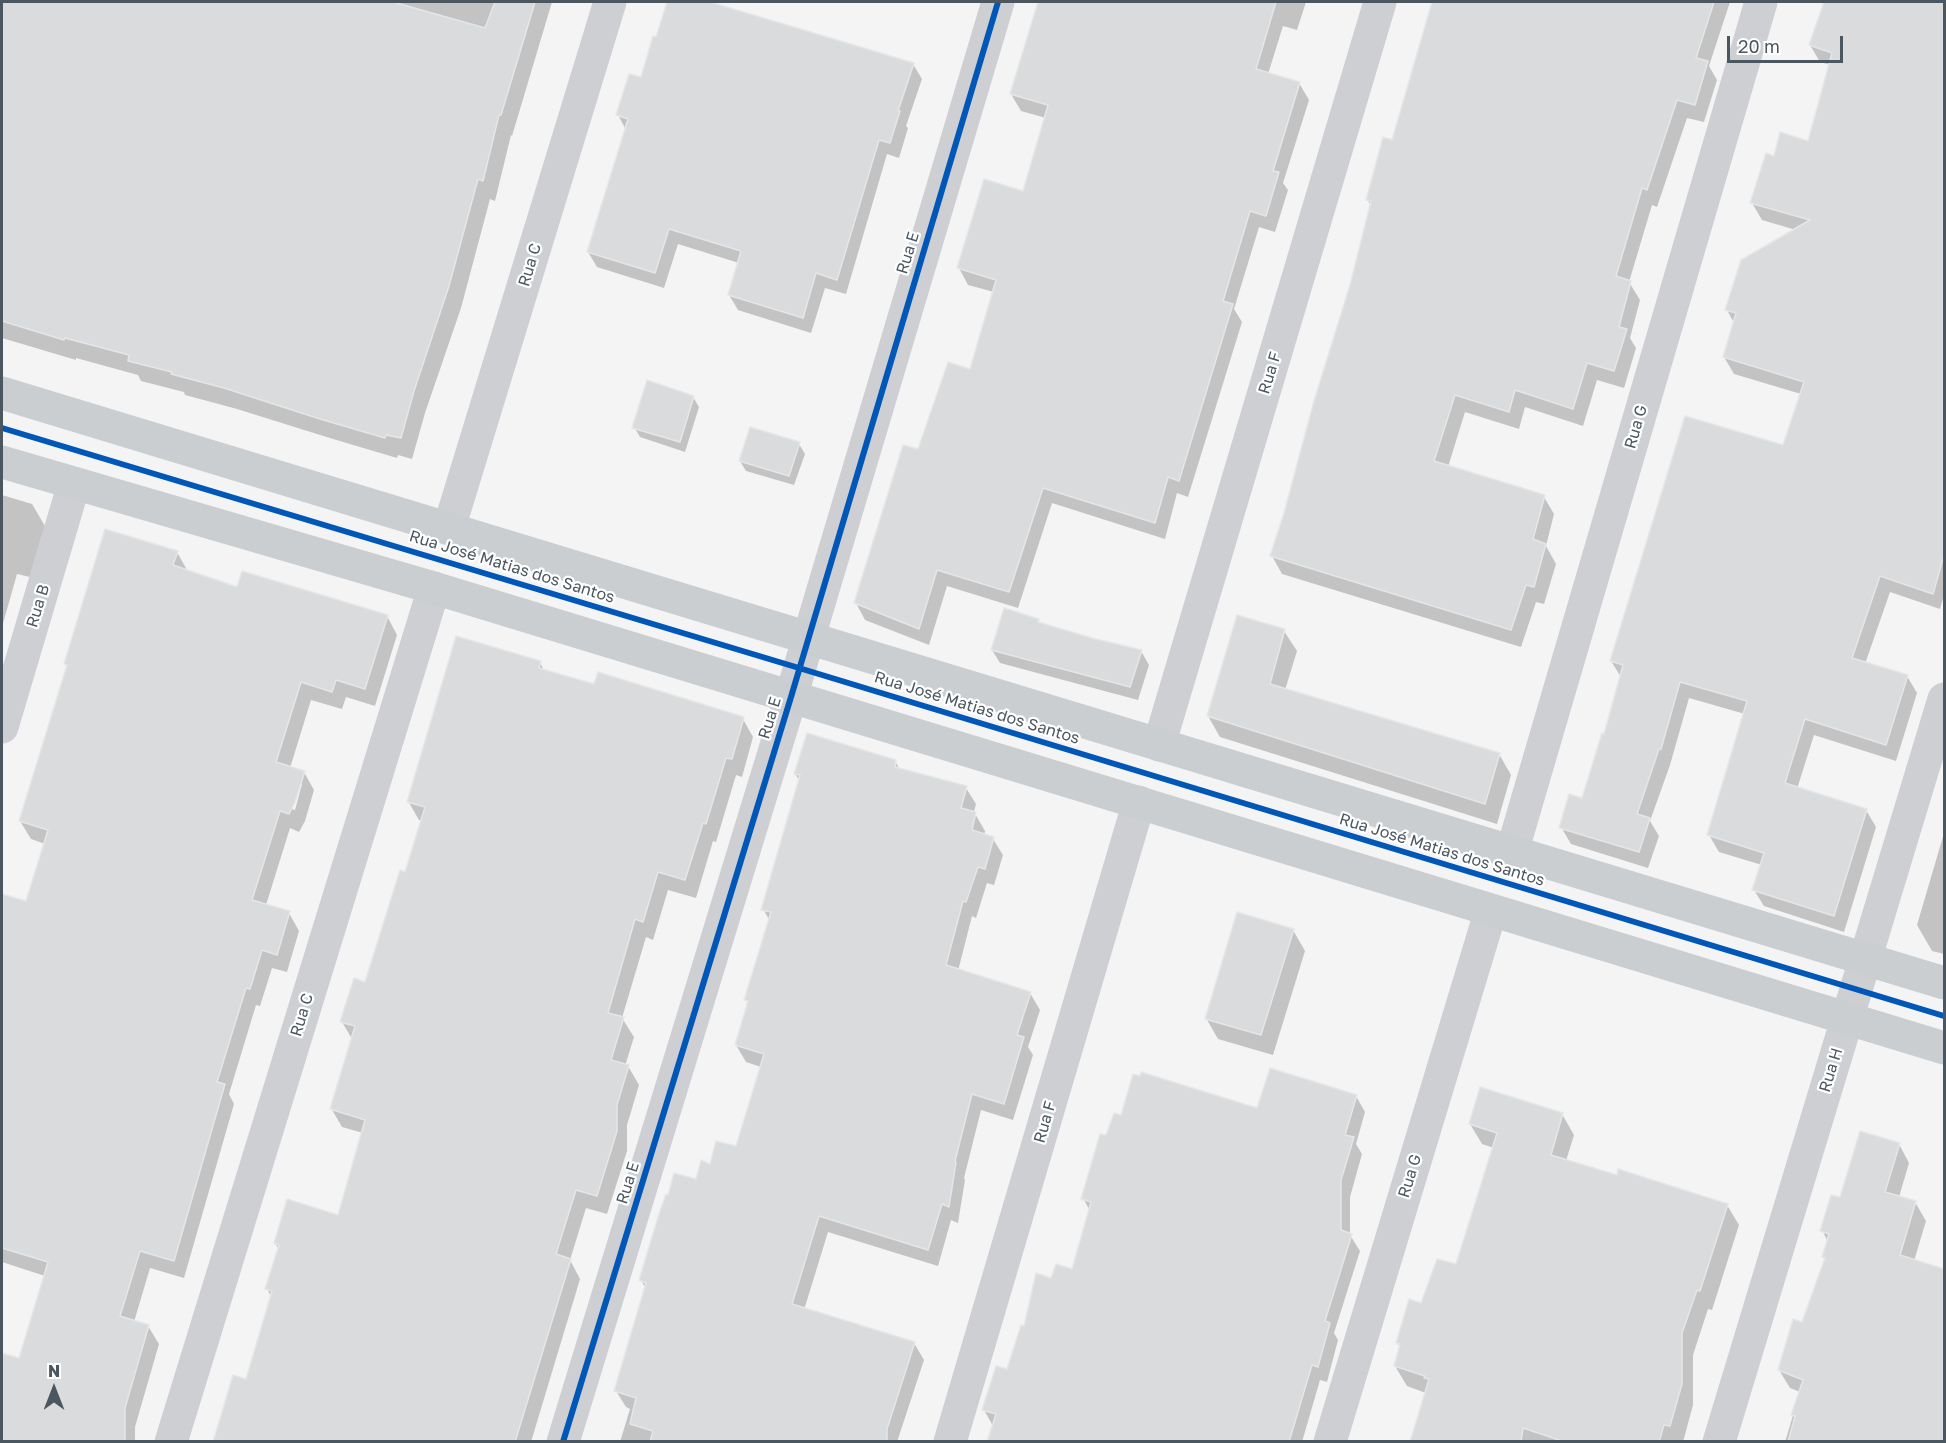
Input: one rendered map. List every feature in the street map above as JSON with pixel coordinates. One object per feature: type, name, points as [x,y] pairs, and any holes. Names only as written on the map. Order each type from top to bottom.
[{"type":"main road","name":"Rua José Matias dos Santos","points":[[2,393],[1944,983]]},
{"type":"main road","points":[[2,462],[434,588],[1944,1048]]},
{"type":"street","name":"Rua C","points":[[449,528],[610,2]]},
{"type":"street","name":"Rua E","points":[[563,1442],[790,697],[998,2]]},
{"type":"street","name":"Rua F","points":[[1159,745],[1380,2]]},
{"type":"street","name":"Rua G","points":[[1512,852],[1761,2]]},
{"type":"street","name":"Rua B","points":[[2,727],[74,484]]},
{"type":"street","name":"Rua C","points":[[171,1442],[434,588]]},
{"type":"street","name":"Rua H","points":[[1719,1442],[1944,699]]},
{"type":"street","name":"Rua F","points":[[950,1442],[1139,802]]},
{"type":"street","name":"Rua G","points":[[1330,1442],[1491,910]]},
{"type":"building","points":[[2,2],[393,2],[485,28],[495,2],[535,2],[501,115],[499,115],[483,181],[478,179],[449,286],[401,438],[386,435],[385,438],[320,419],[224,388],[171,374],[172,372],[128,361],[129,355],[65,338],[64,340],[2,321]]},
{"type":"building","points":[[667,2],[710,2],[914,63],[890,143],[879,140],[837,280],[816,273],[803,318],[728,295],[741,251],[669,229],[655,273],[587,252],[628,119],[616,115],[629,74],[641,77],[653,36],[656,37]]},
{"type":"building","points":[[1038,2],[1276,2],[1256,69],[1300,82],[1273,171],[1279,172],[1266,216],[1250,211],[1223,301],[1233,304],[1179,481],[1168,477],[1155,523],[1043,488],[1009,592],[937,570],[919,629],[854,603],[903,445],[918,449],[948,362],[970,369],[996,280],[957,268],[984,179],[1023,191],[1048,105],[1010,94]]},
{"type":"building","points":[[1432,2],[1714,2],[1696,58],[1708,61],[1695,105],[1677,100],[1647,190],[1642,188],[1616,276],[1631,281],[1619,327],[1627,329],[1614,371],[1587,363],[1573,409],[1515,390],[1509,412],[1455,395],[1434,461],[1545,495],[1533,539],[1546,544],[1534,587],[1526,585],[1511,630],[1270,556],[1350,285],[1371,201],[1366,200],[1383,137],[1392,140]]},
{"type":"building","points":[[1824,2],[1944,2],[1944,555],[1933,594],[1880,576],[1852,658],[1908,675],[1886,745],[1805,719],[1785,783],[1867,809],[1834,916],[1752,890],[1764,853],[1707,835],[1747,701],[1680,682],[1661,749],[1659,749],[1637,814],[1650,818],[1639,852],[1559,828],[1569,794],[1582,798],[1602,733],[1604,734],[1623,665],[1610,661],[1685,416],[1783,445],[1804,382],[1723,357],[1736,313],[1725,310],[1741,260],[1810,220],[1750,203],[1766,153],[1774,156],[1780,132],[1808,141],[1832,53],[1809,45]]},
{"type":"building","points":[[647,380],[694,396],[680,442],[632,428]]},
{"type":"building","points":[[750,427],[800,442],[789,476],[739,461]]},
{"type":"building","points":[[105,529],[178,551],[173,565],[237,587],[242,571],[388,615],[365,689],[336,680],[332,692],[301,682],[276,762],[305,771],[289,814],[280,811],[252,900],[290,911],[277,955],[262,950],[250,989],[246,988],[217,1082],[225,1084],[174,1261],[140,1251],[120,1316],[149,1325],[125,1408],[125,1442],[2,1442],[2,1353],[19,1358],[48,1262],[2,1248],[2,894],[26,901],[48,830],[19,821],[67,665],[64,664]]},
{"type":"building","points":[[1004,608],[1039,619],[1038,622],[1142,650],[1130,687],[991,650]]},
{"type":"building","points":[[1237,615],[1285,629],[1270,684],[1500,753],[1485,804],[1207,716]]},
{"type":"building","points":[[456,636],[541,661],[539,668],[594,684],[598,672],[744,717],[732,759],[726,758],[706,824],[703,823],[685,880],[658,872],[643,922],[635,919],[608,1013],[624,1017],[611,1060],[629,1065],[617,1105],[617,1131],[597,1196],[576,1190],[556,1254],[571,1259],[515,1442],[213,1442],[233,1375],[246,1379],[272,1291],[265,1289],[279,1245],[274,1243],[287,1199],[338,1215],[365,1120],[330,1109],[355,1026],[340,1022],[354,978],[365,982],[400,870],[405,872],[425,807],[407,802]]},
{"type":"building","points":[[807,733],[896,760],[895,767],[967,786],[961,808],[976,812],[972,830],[994,837],[985,869],[978,867],[966,902],[963,901],[946,965],[1031,992],[1017,1035],[1024,1037],[1004,1104],[972,1094],[955,1161],[949,1207],[942,1204],[928,1250],[819,1216],[792,1304],[915,1342],[887,1429],[887,1442],[650,1442],[653,1431],[630,1424],[636,1398],[614,1391],[646,1283],[639,1280],[674,1173],[696,1179],[701,1160],[710,1164],[716,1141],[736,1146],[764,1054],[735,1045],[748,1001],[744,1000],[771,912],[761,910],[800,775],[794,774]]},
{"type":"building","points":[[1237,912],[1294,929],[1261,1035],[1205,1019]]},
{"type":"building","points":[[1270,1068],[1357,1095],[1345,1135],[1354,1137],[1341,1180],[1341,1230],[1352,1234],[1325,1321],[1330,1323],[1318,1367],[1312,1365],[1289,1442],[987,1442],[996,1414],[982,1410],[996,1366],[1007,1369],[1021,1325],[1024,1326],[1036,1273],[1051,1278],[1056,1264],[1072,1269],[1091,1202],[1081,1199],[1100,1134],[1106,1135],[1114,1113],[1121,1115],[1133,1074],[1140,1076],[1141,1072],[1257,1108]]},
{"type":"building","points":[[1480,1087],[1563,1113],[1551,1155],[1617,1175],[1618,1169],[1728,1204],[1700,1291],[1697,1290],[1682,1333],[1682,1384],[1670,1426],[1664,1425],[1659,1442],[1565,1442],[1523,1428],[1521,1442],[1410,1442],[1429,1379],[1394,1366],[1400,1344],[1396,1343],[1409,1299],[1421,1303],[1437,1259],[1456,1264],[1497,1133],[1469,1124]]},
{"type":"building","points":[[1860,1131],[1900,1143],[1885,1192],[1916,1201],[1900,1255],[1944,1269],[1944,1442],[1788,1442],[1795,1416],[1791,1415],[1803,1380],[1778,1370],[1793,1319],[1802,1322],[1825,1258],[1822,1257],[1829,1234],[1820,1231],[1831,1195],[1840,1197]]},
{"type":"cycle path","points":[[563,1442],[791,697],[998,2]]},
{"type":"cycle path","points":[[2,428],[1944,1016]]}]
